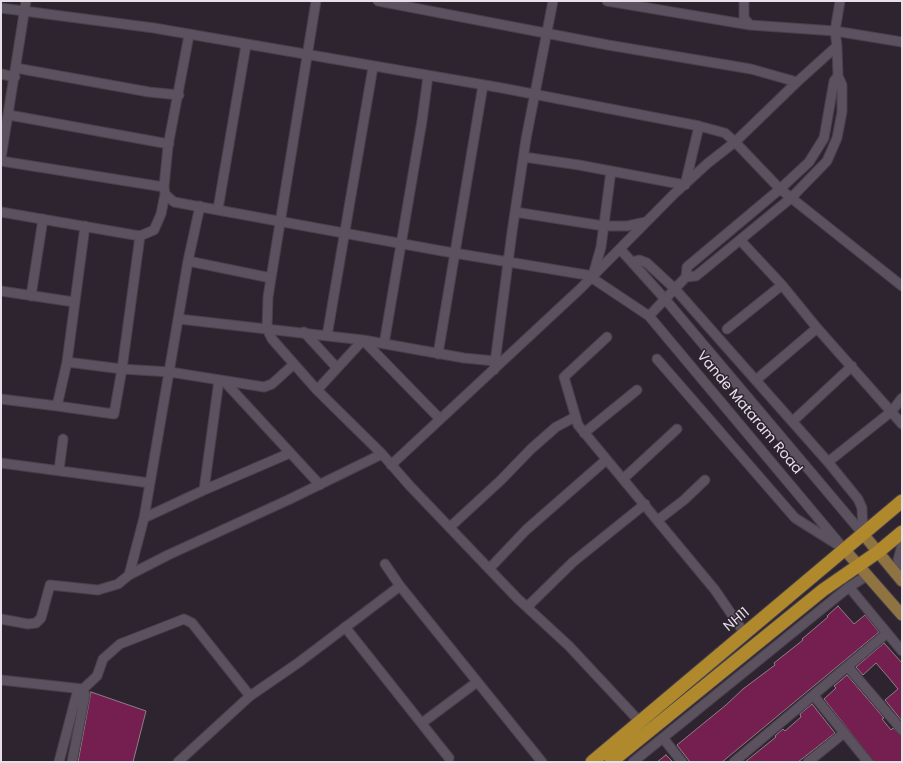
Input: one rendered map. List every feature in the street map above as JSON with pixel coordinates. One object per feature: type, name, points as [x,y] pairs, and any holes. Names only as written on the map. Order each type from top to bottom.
[{"type":"highway","name":"NH11","points":[[592,762],[615,757],[640,722],[902,501]]},
{"type":"highway","points":[[615,757],[823,590],[864,570],[878,552],[902,532]]},
{"type":"main road","points":[[863,534],[901,580]]},
{"type":"main road","points":[[844,549],[902,615]]},
{"type":"street","points":[[26,1],[9,115],[3,130],[1,158],[164,191],[174,202],[592,277]]},
{"type":"street","points":[[316,1],[271,278],[267,329],[272,339],[317,390],[382,454],[489,569],[604,682],[640,722]]},
{"type":"street","points":[[378,1],[751,69],[797,82]]},
{"type":"street","points":[[494,366],[515,212],[546,32],[553,1]]},
{"type":"street","points":[[607,1],[750,25],[835,31],[902,42]]},
{"type":"street","points":[[744,1],[744,18],[750,25]]},
{"type":"street","points":[[649,316],[686,277],[696,276],[740,240],[791,198],[827,161],[837,138],[842,112],[842,85],[838,76],[835,31],[840,1]]},
{"type":"street","points":[[1,8],[77,19],[115,22],[306,56],[373,66],[535,94],[699,126],[725,133],[736,142],[745,154],[780,189],[902,286]]},
{"type":"street","points":[[1,212],[140,236],[154,230],[158,224],[164,191],[169,144],[190,35]]},
{"type":"street","points":[[218,210],[246,45]]},
{"type":"street","points":[[391,465],[494,366],[592,277],[685,185],[736,142],[797,82],[837,46]]},
{"type":"street","points":[[327,336],[346,232],[353,176],[364,127],[373,66]]},
{"type":"street","points":[[1,74],[15,72],[179,95]]},
{"type":"street","points":[[384,344],[402,243],[428,76]]},
{"type":"street","points":[[686,277],[687,267],[780,189],[809,162],[824,138],[834,81],[838,76]]},
{"type":"street","points":[[438,354],[483,85]]},
{"type":"street","points":[[9,115],[169,144]]},
{"type":"street","points":[[685,185],[699,126]]},
{"type":"street","points":[[524,157],[685,185]]},
{"type":"street","points":[[592,277],[604,226],[611,171]]},
{"type":"street","points":[[129,575],[144,518],[188,261],[200,206]]},
{"type":"street","points":[[515,212],[604,226],[627,226],[646,222]]},
{"type":"street","points":[[31,296],[43,219]]},
{"type":"street","points":[[57,406],[67,362],[85,226]]},
{"type":"street","points":[[1,399],[114,414],[122,369],[140,236]]},
{"type":"street","points":[[740,240],[782,285],[817,328],[892,410],[902,424]]},
{"type":"street","name":"Vande Mataram Road","points":[[620,249],[665,298],[863,534]]},
{"type":"street","points":[[632,262],[639,260],[646,263],[675,288],[828,462],[858,499],[862,508],[863,534]]},
{"type":"street","points":[[188,261],[271,278]]},
{"type":"street","name":"Vande Mataram Road","points":[[592,277],[649,316],[844,549]]},
{"type":"street","points":[[727,328],[782,285]]},
{"type":"street","points":[[1,291],[74,302]]},
{"type":"street","points":[[179,319],[304,332],[363,340],[494,366]]},
{"type":"street","points":[[756,380],[817,328]]},
{"type":"street","points":[[304,332],[337,368]]},
{"type":"street","points":[[607,337],[564,377],[578,425],[715,590],[745,634]]},
{"type":"street","points":[[317,390],[363,340]]},
{"type":"street","points":[[363,340],[440,419]]},
{"type":"street","points":[[657,359],[795,518],[844,549]]},
{"type":"street","points":[[67,362],[122,369],[170,372],[264,387],[272,384],[294,364]]},
{"type":"street","points":[[793,421],[852,366]]},
{"type":"street","points":[[221,380],[320,485]]},
{"type":"street","points":[[204,490],[221,380]]},
{"type":"street","points":[[584,433],[637,390]]},
{"type":"street","points":[[828,462],[892,410],[902,398]]},
{"type":"street","points":[[450,527],[556,427],[575,417]]},
{"type":"street","points":[[623,479],[677,429]]},
{"type":"street","points":[[59,470],[63,439]]},
{"type":"street","points":[[144,518],[290,453]]},
{"type":"street","points":[[1,619],[28,624],[36,623],[41,618],[50,585],[98,590],[118,584],[129,575],[168,555],[320,485],[382,454]]},
{"type":"street","points":[[489,569],[526,530],[606,460]]},
{"type":"street","points":[[1,462],[150,483]]},
{"type":"street","points":[[658,520],[684,500],[706,480]]},
{"type":"street","points":[[527,607],[573,562],[645,504]]},
{"type":"street","points":[[901,580],[898,560],[902,546]]},
{"type":"street","points":[[386,564],[400,586],[542,762]]},
{"type":"street","points":[[633,762],[849,587],[864,570]]},
{"type":"street","points":[[178,762],[250,696],[400,586]]},
{"type":"street","points":[[849,587],[902,651]]},
{"type":"street","points":[[60,762],[77,693],[97,676],[103,659],[120,644],[184,620],[192,623],[250,696]]},
{"type":"street","points":[[345,627],[450,758]]},
{"type":"street","points":[[739,760],[887,633]]},
{"type":"street","points":[[848,667],[902,730]]},
{"type":"street","points":[[1,680],[83,689]]},
{"type":"street","points":[[422,723],[477,682]]},
{"type":"street","points":[[72,762],[85,695],[83,689]]},
{"type":"street","points":[[814,696],[868,762]]},
{"type":"street","points":[[808,762],[844,732]]},
{"type":"street","points":[[662,738],[682,762]]},
{"type":"building","points":[[838,606],[854,624],[865,615],[879,632],[722,762],[690,762],[677,745],[726,705],[743,689],[775,665],[774,663],[803,640],[802,639],[828,617],[827,616]]},
{"type":"building","points":[[884,643],[902,663],[902,721],[885,700],[898,689],[889,678],[876,663],[863,675],[856,667]]},
{"type":"building","points":[[847,675],[884,718],[882,719],[891,730],[893,728],[902,736],[902,762],[874,762],[824,699],[836,688],[834,686]]},
{"type":"building","points":[[91,692],[146,711],[133,762],[78,762]]},
{"type":"building","points":[[812,704],[835,733],[798,762],[745,762],[776,737],[775,736],[783,729],[785,731],[801,717],[800,714]]},
{"type":"building","points":[[666,755],[673,762],[657,762]]}]
